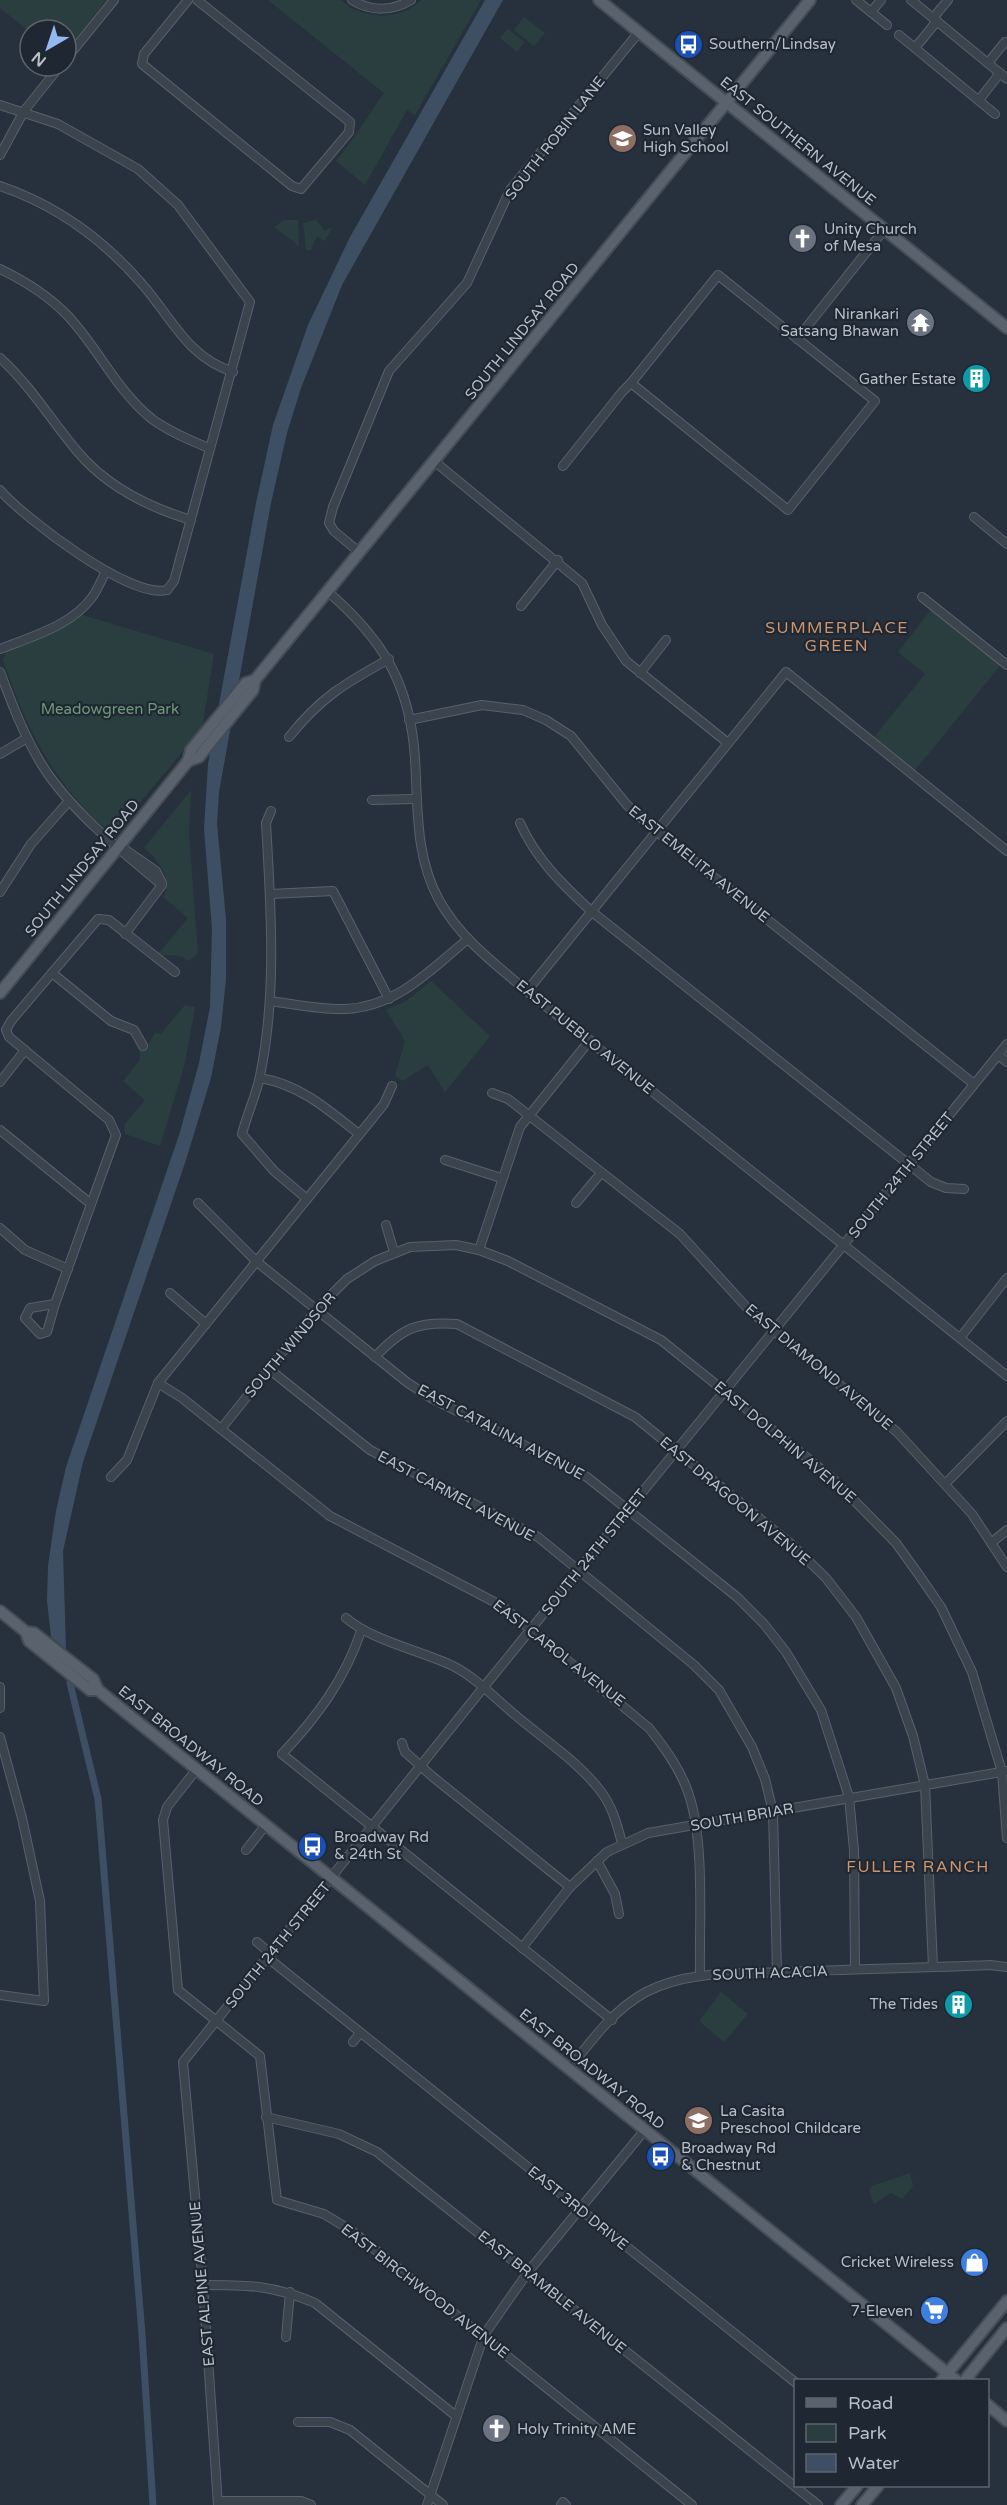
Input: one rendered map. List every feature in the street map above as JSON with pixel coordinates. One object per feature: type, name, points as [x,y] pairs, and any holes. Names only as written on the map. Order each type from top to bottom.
[{"type":"main road","name":"EAST SOUTHERN AVENUE","points":[[599,0],[1007,328]]},
{"type":"main road","name":"SOUTH LINDSAY ROAD","points":[[188,761],[199,757],[237,711],[253,690],[255,680],[810,0]]},
{"type":"main road","name":"SOUTH LINDSAY ROAD","points":[[0,993],[188,761],[191,750],[246,683],[255,680]]},
{"type":"main road","name":"EAST BROADWAY ROAD","points":[[0,1611],[26,1632],[34,1633],[93,1679],[98,1690],[948,2378]]},
{"type":"main road","name":"EAST BROADWAY ROAD","points":[[26,1632],[29,1641],[90,1690],[98,1690]]},
{"type":"main road","points":[[948,2378],[1007,2301]]},
{"type":"main road","points":[[966,2379],[1007,2328]]},
{"type":"main road","points":[[989,2408],[1007,2421]]},
{"type":"main road","points":[[841,2505],[856,2487]]},
{"type":"main road","points":[[862,2505],[877,2487]]},
{"type":"street","points":[[78,44],[114,0]]},
{"type":"street","points":[[188,0],[141,60],[144,67],[292,186],[301,189],[351,126],[348,120],[197,0]]},
{"type":"street","points":[[352,0],[368,7],[384,8],[411,0]]},
{"type":"street","points":[[856,0],[887,25]]},
{"type":"street","points":[[871,12],[881,0]]},
{"type":"street","points":[[911,0],[1004,76],[979,100]]},
{"type":"street","points":[[915,48],[948,0]]},
{"type":"street","name":"SOUTH ROBIN LANE","points":[[360,552],[334,531],[329,523],[333,507],[384,381],[467,284],[510,190],[639,32]]},
{"type":"street","points":[[899,35],[995,114]]},
{"type":"street","points":[[988,63],[1005,42]]},
{"type":"street","points":[[0,155],[24,111],[50,78]]},
{"type":"street","points":[[0,105],[58,124],[138,170],[178,205],[250,302],[233,372],[209,448],[169,593],[106,571],[49,535],[0,490]]},
{"type":"street","points":[[0,186],[74,221],[114,255],[142,284],[191,348],[216,367],[233,372]]},
{"type":"street","points":[[797,339],[884,230]]},
{"type":"street","points":[[0,269],[33,286],[68,316],[129,396],[153,419],[174,434],[209,448]]},
{"type":"street","points":[[563,466],[718,275],[875,401],[788,510],[631,383]]},
{"type":"street","points":[[0,358],[17,373],[78,453],[100,475],[119,489],[170,514],[191,520]]},
{"type":"street","points":[[434,461],[558,560],[582,583],[614,645],[626,661],[728,743]]},
{"type":"street","points":[[974,517],[1007,544]]},
{"type":"street","points":[[521,606],[558,560]]},
{"type":"street","points":[[0,649],[39,634],[78,612],[93,596],[106,571]]},
{"type":"street","name":"EAST PUEBLO AVENUE","points":[[327,591],[363,624],[389,659],[401,686],[415,760],[415,799],[422,851],[430,880],[451,919],[468,939],[527,991],[1007,1376]]},
{"type":"street","points":[[922,597],[1007,665]]},
{"type":"street","points":[[640,673],[666,640]]},
{"type":"street","points":[[289,737],[306,716],[337,687],[389,659]]},
{"type":"street","points":[[0,672],[27,738],[43,766],[69,801],[119,846],[134,853],[156,871],[162,885],[125,934]]},
{"type":"street","points":[[527,991],[786,672],[1007,851]]},
{"type":"street","name":"EAST EMELITA AVENUE","points":[[409,720],[482,705],[523,710],[546,720],[571,736],[621,798],[656,831],[974,1084]]},
{"type":"street","points":[[0,754],[27,738]]},
{"type":"street","points":[[372,800],[415,799]]},
{"type":"street","points":[[0,892],[31,844],[69,801]]},
{"type":"street","points":[[271,811],[266,823],[270,894],[270,1001],[260,1078],[242,1134],[274,1171],[307,1199]]},
{"type":"street","points":[[520,823],[529,843],[560,882],[591,910],[909,1166],[931,1182],[946,1188],[964,1188]]},
{"type":"street","points":[[270,894],[333,891],[389,999]]},
{"type":"street","points":[[55,1304],[30,1308],[25,1318],[39,1334],[47,1332],[50,1325],[55,1304],[116,1134],[115,1127],[9,1037],[6,1030],[11,1021],[94,922],[100,918],[108,921],[175,972]]},
{"type":"street","points":[[270,1001],[343,1009],[366,1007],[389,999],[418,981],[468,939]]},
{"type":"street","points":[[52,973],[111,1021],[134,1030],[142,1046]]},
{"type":"street","points":[[479,1250],[501,1178],[520,1127],[590,1040]]},
{"type":"street","name":"SOUTH 24TH STREET","points":[[183,2062],[723,1391],[1007,1044]]},
{"type":"street","points":[[0,1082],[25,1050]]},
{"type":"street","points":[[998,1055],[1007,1062]]},
{"type":"street","points":[[260,1078],[282,1082],[310,1095],[359,1134]]},
{"type":"street","points":[[111,1477],[127,1460],[158,1383],[384,1104],[392,1086]]},
{"type":"street","name":"EAST DIAMOND AVENUE","points":[[492,1093],[508,1099],[680,1234],[749,1310],[897,1432],[946,1483],[1007,1567]]},
{"type":"street","points":[[0,1130],[91,1204]]},
{"type":"street","points":[[446,1160],[501,1178]]},
{"type":"street","points":[[576,1203],[601,1173]]},
{"type":"street","name":"EAST CATALINA AVENUE","points":[[198,1203],[257,1262],[375,1357],[431,1398],[587,1477],[737,1597],[764,1623],[786,1652],[821,1710],[849,1797],[854,1850],[855,1969]]},
{"type":"street","points":[[386,1225],[394,1252]]},
{"type":"street","points":[[0,1228],[33,1254],[68,1269]]},
{"type":"street","name":"SOUTH WINDSOR","points":[[221,1429],[317,1309],[347,1278],[394,1252],[410,1247],[433,1245],[479,1250]]},
{"type":"street","name":"EAST DOLPHIN AVENUE","points":[[479,1250],[508,1260],[661,1340],[831,1478],[866,1510],[914,1567],[941,1607],[972,1672],[1004,1771],[1007,1838]]},
{"type":"street","points":[[960,1338],[1007,1278]]},
{"type":"street","points":[[170,1293],[206,1324]]},
{"type":"street","name":"EAST DRAGOON AVENUE","points":[[375,1357],[401,1331],[435,1322],[458,1324],[635,1417],[791,1544],[826,1578],[856,1617],[896,1688],[913,1736],[926,1785],[933,1967]]},
{"type":"street","name":"EAST CARMEL AVENUE","points":[[269,1369],[369,1450],[538,1537],[694,1665],[719,1690],[752,1747],[765,1779],[773,1812],[777,1972]]},
{"type":"street","name":"EAST CAROL AVENUE","points":[[158,1383],[221,1429],[330,1516],[502,1606],[627,1707],[655,1735],[667,1750],[689,1795],[696,1826],[700,1976]]},
{"type":"street","points":[[946,1483],[1007,1421]]},
{"type":"street","points":[[991,1543],[1007,1530]]},
{"type":"street","points":[[346,1618],[361,1631],[383,1637],[455,1667],[483,1688],[583,1772],[601,1791],[614,1813],[622,1843]]},
{"type":"street","points":[[361,1631],[350,1662],[337,1687],[303,1732],[282,1754],[612,2019]]},
{"type":"street","points":[[0,1687],[0,1708]]},
{"type":"street","points":[[0,1737],[22,1818],[40,1901],[44,2001],[2,1995]]},
{"type":"street","points":[[402,1743],[405,1752],[421,1767],[570,1887]]},
{"type":"street","points":[[196,1770],[167,1807],[163,1820],[178,1990],[217,2020]]},
{"type":"street","name":"SOUTH BRIAR","points":[[522,1948],[570,1887],[597,1861],[622,1843],[648,1833],[1004,1771]]},
{"type":"street","name":"EAST BROADWAY ROAD","points":[[246,1851],[266,1826]]},
{"type":"street","points":[[597,1861],[615,1894],[619,1914]]},
{"type":"street","name":"EAST 3RD DRIVE","points":[[257,1942],[270,1956],[360,2032],[794,2382]]},
{"type":"street","name":"SOUTH ACACIA","points":[[568,2069],[624,2007],[652,1989],[700,1976],[990,1965],[1007,1967]]},
{"type":"street","name":"EAST BIRCHWOOD AVENUE","points":[[217,2020],[260,2056],[277,2200],[324,2214],[352,2231],[484,2335],[692,2505]]},
{"type":"street","points":[[353,2042],[360,2032]]},
{"type":"street","name":"EAST ALPINE AVENUE","points":[[183,2062],[203,2285],[218,2503]]},
{"type":"street","name":"EAST BRAMBLE AVENUE","points":[[266,2117],[339,2134],[378,2152],[794,2486]]},
{"type":"street","points":[[427,2505],[484,2335],[528,2272],[644,2131]]},
{"type":"street","points":[[203,2285],[260,2285],[290,2292],[315,2303],[456,2416]]},
{"type":"street","points":[[286,2337],[290,2292]]},
{"type":"street","points":[[298,2422],[330,2422],[350,2430],[443,2505]]},
{"type":"street","name":"EAST BRAMBLE AVENUE","points":[[796,2487],[818,2505]]},
{"type":"street","points":[[218,2503],[301,2501],[310,2505]]},
{"type":"street","points":[[561,2505],[563,2502],[566,2505]]},
{"type":"green space","points":[[0,0],[107,0],[78,35],[78,18],[18,18],[18,22],[0,8]]},
{"type":"green space","points":[[268,0],[340,0],[360,12],[388,15],[406,11],[421,0],[481,0],[415,115],[407,110],[365,185],[336,161],[384,93]]},
{"type":"green space","points":[[524,17],[545,33],[534,46],[514,30]]},
{"type":"green space","points":[[508,29],[524,42],[517,52],[500,38]]},
{"type":"green space","points":[[284,220],[298,220],[299,246],[274,227]]},
{"type":"green space","points":[[316,220],[325,231],[332,227],[325,241],[317,237],[310,251],[306,249],[303,223]]},
{"type":"green space","points":[[934,606],[1003,662],[912,774],[871,741],[925,674],[898,652]]},
{"type":"green space","name":"Meadowgreen Park","points":[[82,615],[214,654],[203,723],[205,725],[116,831],[104,827],[87,811],[47,759],[18,701],[3,660],[6,652],[52,634]]},
{"type":"green space","points":[[191,790],[189,834],[198,954],[188,961],[181,956],[159,953],[188,918],[163,897],[167,884],[166,877],[159,863],[144,848]]},
{"type":"green space","points":[[431,981],[490,1036],[445,1092],[428,1065],[402,1081],[395,1076],[405,1041],[386,1010],[406,1001]]},
{"type":"green space","points":[[185,1005],[195,1007],[185,1063],[160,1146],[125,1134],[124,1125],[145,1100],[123,1081],[140,1060],[139,1048],[149,1043],[155,1033],[161,1034]]},
{"type":"green space","points":[[721,1992],[748,2014],[724,2042],[699,2021]]},
{"type":"green space","points":[[910,2173],[913,2186],[902,2199],[891,2193],[874,2204],[869,2190],[872,2186]]},
{"type":"water","points":[[485,0],[503,0],[342,285],[301,388],[287,433],[271,503],[219,792],[217,824],[226,919],[226,979],[221,1027],[211,1078],[186,1160],[83,1462],[63,1551],[66,1649],[51,1637],[47,1601],[48,1566],[56,1511],[66,1467],[180,1132],[199,1063],[210,1007],[212,929],[204,829],[208,764],[256,503],[273,425],[308,325],[350,237]]},
{"type":"waterway","points":[[70,1683],[98,1799],[142,2334],[153,2505]]},
{"type":"place","name":"Southern/Lindsay","points":[[688,44]]},
{"type":"place","name":"Sun Valley High School","points":[[622,139]]},
{"type":"place","name":"Unity Church of Mesa","points":[[803,238]]},
{"type":"place","name":"Nirankari Satsang Bhawan","points":[[920,323]]},
{"type":"place","name":"Gather Estate","points":[[977,379]]},
{"type":"place","name":"Broadway Rd & 24th St","points":[[313,1846]]},
{"type":"place","name":"The Tides","points":[[959,2004]]},
{"type":"place","name":"La Casita Preschool Childcare","points":[[699,2120]]},
{"type":"place","name":"Broadway Rd & Chestnut","points":[[660,2157]]},
{"type":"place","name":"Cricket Wireless","points":[[975,2262]]},
{"type":"place","name":"7-Eleven","points":[[934,2311]]},
{"type":"place","name":"Holy Trinity AME","points":[[496,2429]]},
{"type":"district","name":"SUMMERPLACE GREEN","points":[[837,636]]},
{"type":"district","name":"FULLER RANCH","points":[[918,1866]]}]
